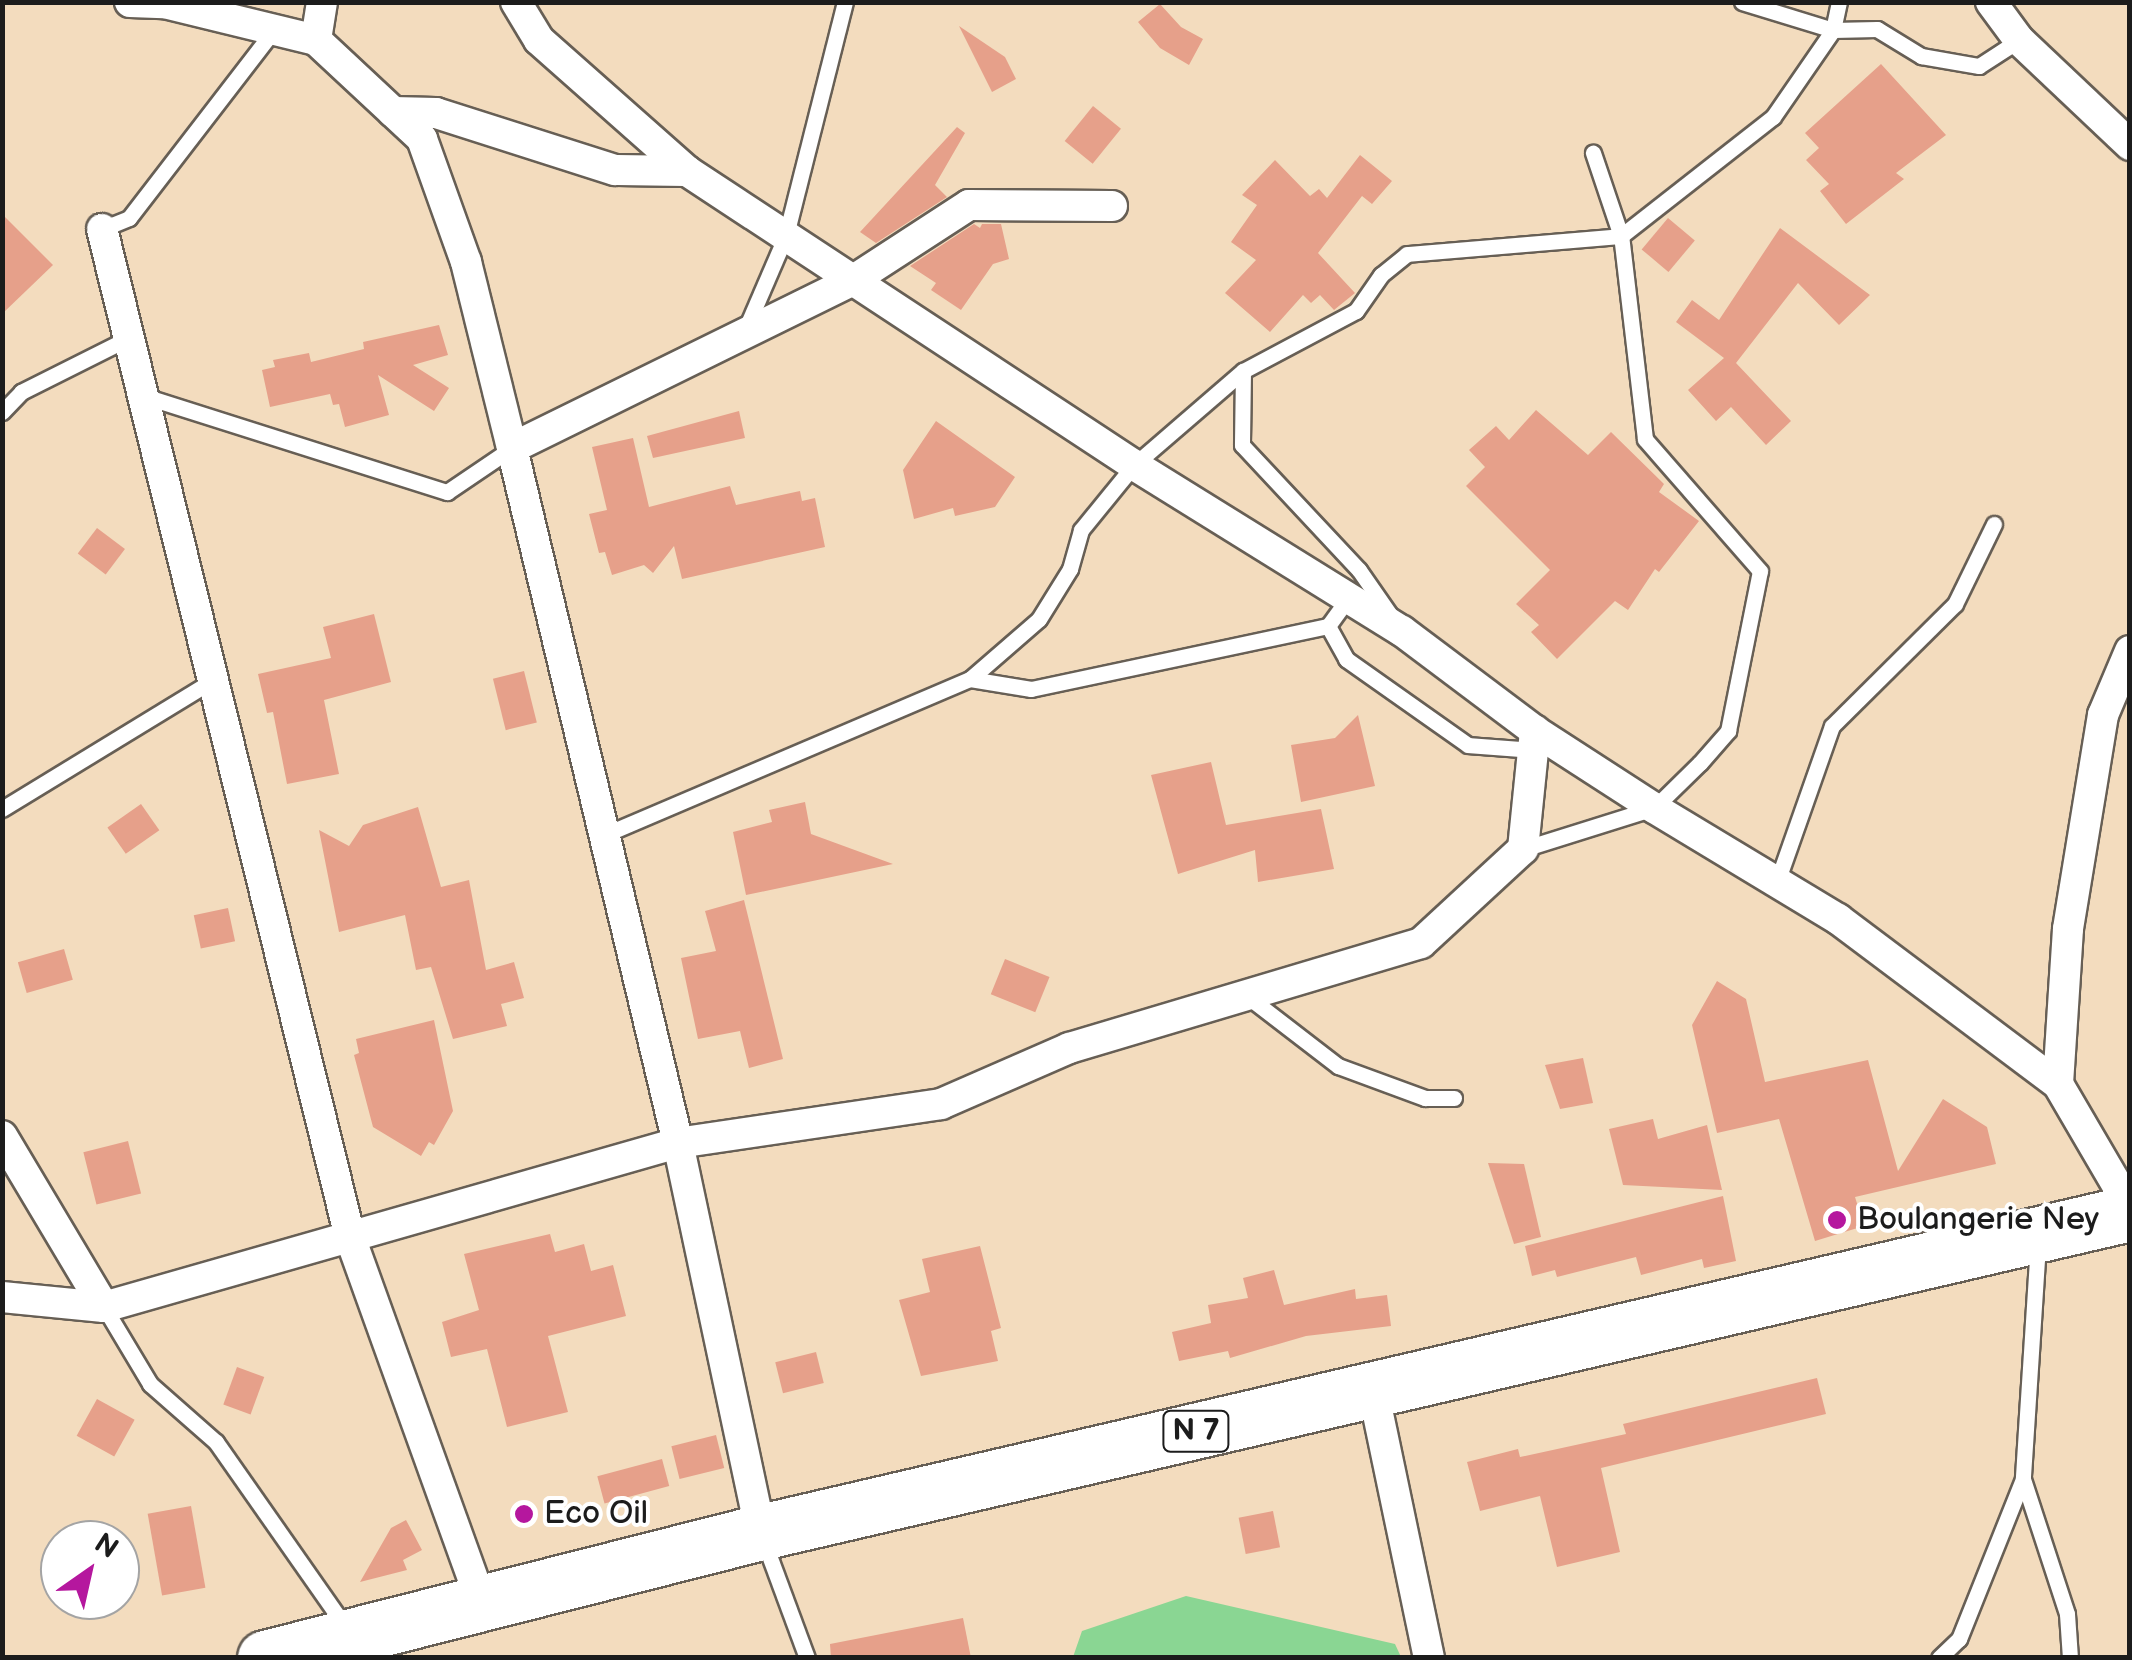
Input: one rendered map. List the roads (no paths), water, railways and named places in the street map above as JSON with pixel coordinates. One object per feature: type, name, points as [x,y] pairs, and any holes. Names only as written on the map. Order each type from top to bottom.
[{"type":"highway","name":"N 7","points":[[266,1658],[353,1647],[481,1601],[761,1532],[2130,1210]]},
{"type":"street","points":[[130,2],[164,3],[316,40],[422,139],[466,262],[512,448],[678,1143],[761,1532]]},
{"type":"street","points":[[316,40],[322,2]]},
{"type":"street","points":[[516,2],[539,40],[687,171],[1134,465],[1402,632],[1534,740],[1838,919],[2058,1084],[2130,1210]]},
{"type":"street","points":[[1991,2],[2019,40],[2130,145]]},
{"type":"street","points":[[393,112],[436,113],[615,170],[687,171]]},
{"type":"street","points":[[512,448],[855,279],[969,205],[1112,206]]},
{"type":"street","points":[[102,229],[350,1236],[481,1601]]},
{"type":"street","points":[[2058,1084],[2068,929],[2077,870],[2103,715],[2130,651]]},
{"type":"street","points":[[2,1297],[104,1307],[678,1143],[941,1104],[1070,1048],[1422,942],[1523,849],[1534,740]]},
{"type":"street","points":[[2,1136],[104,1307]]},
{"type":"street","points":[[1373,1390],[1430,1658]]},
{"type":"lane","points":[[742,338],[786,235],[845,2]]},
{"type":"lane","points":[[1742,2],[1832,30],[1877,29],[1921,56],[1979,66],[2019,40]]},
{"type":"lane","points":[[604,835],[970,679],[1039,619],[1070,570],[1081,530],[1134,465],[1242,371],[1356,311],[1382,275],[1407,254],[1621,236],[1774,118],[1832,30],[1838,2]]},
{"type":"lane","points":[[102,229],[129,218],[274,30]]},
{"type":"lane","points":[[1523,849],[1654,808],[1728,730],[1760,571],[1646,440],[1621,236],[1593,154]]},
{"type":"lane","points":[[2,412],[20,392],[129,338]]},
{"type":"lane","points":[[1242,371],[1242,445],[1359,570],[1402,632]]},
{"type":"lane","points":[[144,396],[446,492],[512,448]]},
{"type":"lane","points":[[1777,882],[1832,726],[1955,604],[1994,524]]},
{"type":"lane","points":[[970,679],[1031,689],[1328,626],[1348,598]]},
{"type":"lane","points":[[1328,626],[1346,659],[1468,745],[1534,740]]},
{"type":"lane","points":[[2,809],[214,680]]},
{"type":"lane","points":[[1247,996],[1338,1066],[1425,1098],[1454,1098]]},
{"type":"lane","points":[[1939,1658],[1959,1639],[2023,1479],[2039,1231]]},
{"type":"lane","points":[[104,1307],[150,1384],[216,1442],[353,1647]]},
{"type":"lane","points":[[2023,1479],[2067,1614],[2070,1658]]},
{"type":"lane","points":[[761,1532],[807,1658]]},
{"type":"place","name":"Boulangerie Ney","points":[[1837,1220]]},
{"type":"place","name":"Eco Oil","points":[[524,1514]]}]
